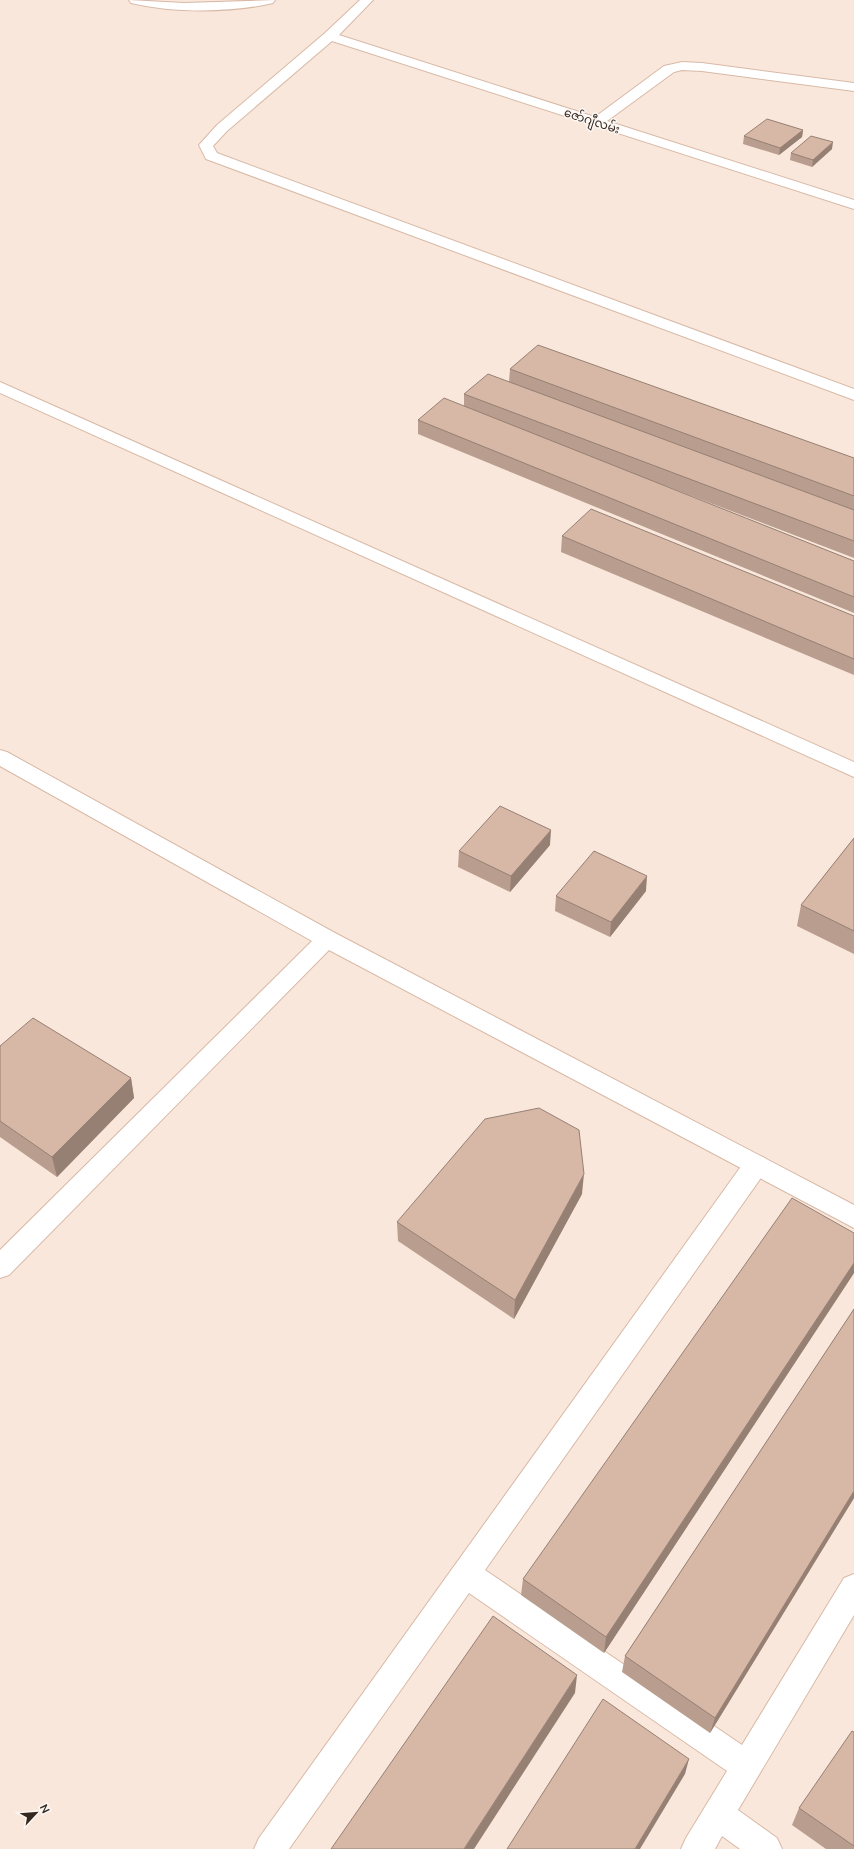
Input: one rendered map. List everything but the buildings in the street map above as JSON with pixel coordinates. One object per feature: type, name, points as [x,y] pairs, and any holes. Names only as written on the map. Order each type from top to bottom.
[{"type":"street","points":[[135,0],[146,3],[172,6],[239,4],[269,0]]},
{"type":"street","points":[[367,0],[330,36],[216,134],[206,145],[211,156],[854,395]]},
{"type":"street","name":"ဇော်ဂျီလမ်း","points":[[330,36],[854,205]]},
{"type":"street","points":[[597,122],[669,69],[682,66],[702,67],[854,87]]},
{"type":"street","points":[[0,387],[854,770]]},
{"type":"street","points":[[0,757],[327,939],[854,1217]]},
{"type":"street","points":[[0,1267],[327,939]]},
{"type":"street","points":[[270,1849],[756,1165]]},
{"type":"street","points":[[466,1574],[746,1766]]},
{"type":"street","points":[[697,1849],[854,1588]]},
{"type":"street","points":[[718,1814],[766,1849]]}]
